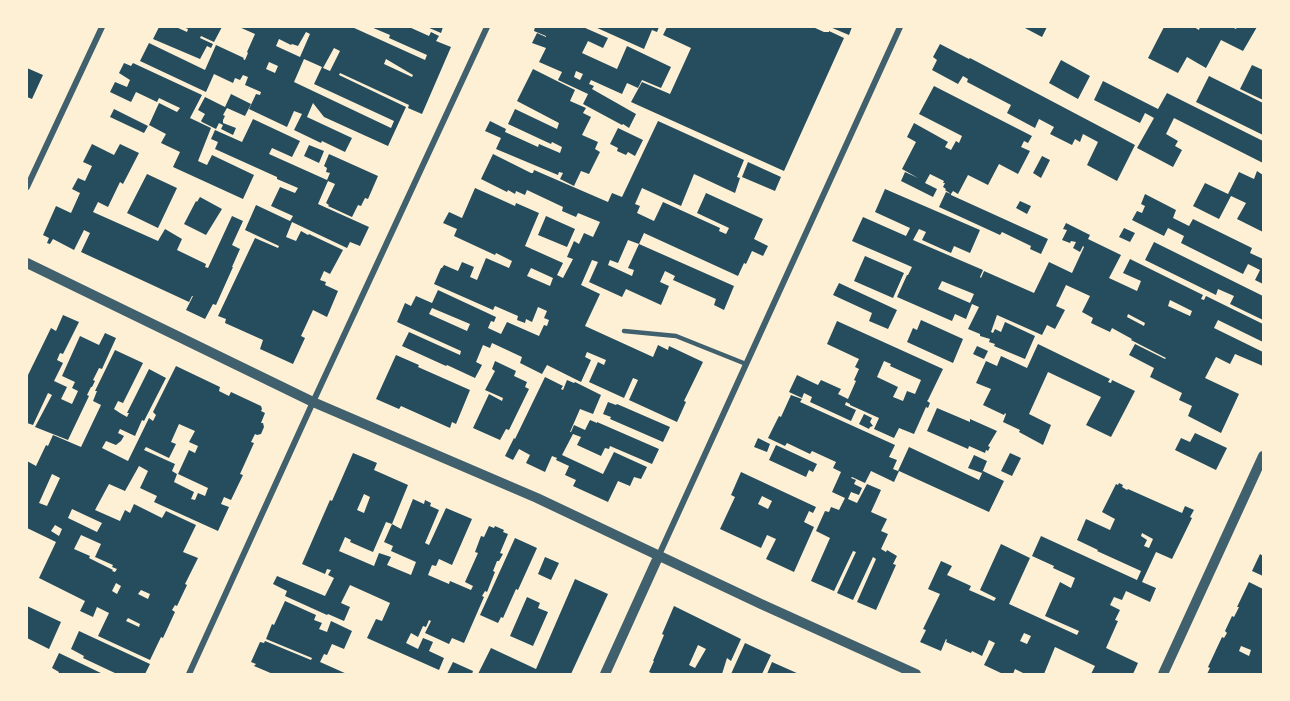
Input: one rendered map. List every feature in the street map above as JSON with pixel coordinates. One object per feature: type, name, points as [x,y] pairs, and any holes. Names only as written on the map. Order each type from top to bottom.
[{"type":"street","points":[[27,188],[102,27]]},
{"type":"street","points":[[189,674],[487,27]]},
{"type":"street","points":[[605,674],[900,27]]},
{"type":"street","points":[[27,263],[313,402],[537,498],[916,674]]},
{"type":"street","points":[[1163,674],[1263,456]]},
{"type":"lane","points":[[624,331],[676,336],[746,364]]},
{"type":"building","points":[[159,27],[176,27],[187,32],[188,29],[183,27],[222,27],[214,42],[201,36],[200,38],[213,44],[211,48],[207,46],[200,59],[153,39]]},
{"type":"building","points":[[239,27],[352,27],[425,60],[427,55],[371,27],[409,27],[429,36],[431,32],[439,36],[436,41],[451,47],[422,114],[408,108],[409,105],[340,73],[339,75],[406,107],[388,146],[324,117],[313,103],[307,117],[352,138],[345,152],[294,130],[302,114],[294,111],[287,127],[249,109],[256,94],[260,95],[261,92],[245,85],[248,77],[243,75],[240,80],[235,78],[233,83],[214,74],[206,92],[140,61],[149,43],[205,70],[216,45],[245,60],[255,34]],"holes":[[[306,32],[310,34],[300,57],[276,46],[279,39],[298,46]],[[334,48],[340,51],[330,71],[323,68]],[[304,59],[322,67],[314,84],[394,121],[391,128],[294,82]],[[386,59],[413,75],[412,77],[384,64]],[[269,62],[278,66],[275,73],[266,69]]]},
{"type":"building","points":[[427,27],[443,27],[441,33]]},
{"type":"building","points":[[535,27],[583,27],[608,38],[603,48],[588,41],[582,53],[617,69],[627,46],[671,67],[661,88],[642,80],[638,88],[627,83],[622,94],[591,80],[589,84],[594,86],[592,89],[636,114],[629,128],[583,104],[588,94],[558,80],[562,72],[539,62],[546,48],[532,43],[537,33],[546,36],[534,31]],"holes":[[[576,71],[583,74],[580,80],[574,77]]]},
{"type":"building","points":[[595,27],[659,27],[657,32],[652,30],[644,49]]},
{"type":"building","points":[[667,27],[813,27],[844,38],[784,171],[631,102],[642,82],[670,94],[691,48],[663,35]]},
{"type":"building","points":[[830,27],[852,27],[849,35]]},
{"type":"building","points":[[1023,27],[1047,27],[1042,37]]},
{"type":"building","points":[[1164,27],[1194,27],[1199,30],[1200,27],[1236,29],[1237,27],[1257,27],[1243,51],[1221,40],[1206,68],[1187,57],[1178,73],[1148,58]]},
{"type":"building","points":[[940,44],[1135,145],[1117,181],[1087,165],[1098,142],[1083,134],[1080,142],[1075,139],[1072,145],[1050,134],[1054,127],[1039,119],[1035,128],[1007,113],[1011,105],[967,82],[968,79],[963,76],[958,84],[932,70],[937,60],[933,57]]},
{"type":"building","points":[[1061,60],[1090,76],[1078,99],[1049,83]]},
{"type":"building","points":[[124,63],[131,66],[133,63],[202,95],[190,118],[211,128],[198,161],[207,165],[212,155],[254,175],[243,199],[173,167],[180,152],[161,143],[166,134],[149,125],[159,103],[177,112],[180,108],[159,98],[157,102],[136,92],[131,102],[110,92],[115,82],[127,87],[130,80],[119,73]]},
{"type":"building","points":[[1252,65],[1263,70],[1263,100],[1240,89]]},
{"type":"building","points":[[27,68],[43,75],[32,99],[27,97]]},
{"type":"building","points":[[533,69],[575,90],[570,101],[586,108],[583,113],[591,117],[582,135],[598,142],[595,149],[600,152],[589,174],[581,171],[574,186],[560,179],[563,173],[559,172],[558,175],[496,149],[501,138],[485,131],[490,121],[506,129],[505,132],[538,147],[539,144],[560,153],[562,147],[508,124],[515,109],[557,129],[559,123],[517,101]]},
{"type":"building","points":[[1209,76],[1263,103],[1263,135],[1196,102]]},
{"type":"building","points":[[1103,81],[1158,109],[1167,93],[1263,141],[1263,163],[1174,118],[1166,134],[1178,141],[1175,146],[1182,150],[1173,167],[1137,148],[1154,118],[1145,113],[1140,123],[1094,100]]},
{"type":"building","points":[[934,86],[1032,136],[1028,143],[1024,141],[1021,147],[1030,151],[1018,174],[999,164],[988,185],[968,175],[958,194],[953,191],[951,194],[943,187],[944,181],[930,174],[925,183],[937,189],[933,197],[901,181],[905,172],[918,178],[902,169],[916,142],[907,137],[914,123],[948,142],[945,147],[951,150],[956,141],[959,143],[962,136],[919,114]]},
{"type":"building","points":[[231,94],[251,104],[245,116],[227,108],[223,115],[225,116],[223,123],[236,128],[233,135],[221,129],[223,125],[219,123],[216,129],[202,122],[205,114],[198,110],[205,97],[225,107]]},
{"type":"building","points":[[114,109],[148,126],[144,133],[110,117]]},
{"type":"building","points":[[253,119],[300,141],[292,157],[272,148],[269,154],[327,180],[330,173],[326,172],[327,168],[324,166],[329,154],[378,176],[368,199],[365,198],[361,206],[358,205],[352,217],[326,203],[335,184],[328,181],[318,204],[369,227],[360,246],[350,242],[347,248],[292,222],[286,237],[296,241],[301,231],[343,250],[330,274],[324,271],[320,280],[338,291],[327,317],[313,310],[301,336],[305,338],[293,364],[260,349],[263,340],[225,323],[226,319],[218,316],[255,238],[278,248],[279,246],[245,230],[256,205],[290,221],[293,216],[271,206],[280,187],[295,193],[298,188],[215,149],[218,142],[211,139],[215,130],[242,142]]},
{"type":"building","points":[[658,121],[744,160],[737,177],[740,178],[735,193],[694,174],[681,206],[642,188],[635,204],[640,206],[637,213],[654,221],[663,202],[720,228],[719,231],[726,234],[729,228],[697,213],[706,193],[763,219],[754,239],[768,246],[763,256],[752,251],[738,276],[644,233],[639,244],[734,286],[724,310],[714,305],[716,299],[673,280],[675,276],[665,271],[660,282],[669,286],[661,305],[626,289],[622,297],[589,282],[598,262],[592,260],[581,285],[600,294],[585,326],[653,357],[658,345],[668,350],[669,346],[703,362],[684,401],[686,402],[677,422],[629,400],[638,380],[633,378],[624,398],[589,382],[598,362],[604,365],[606,360],[587,352],[585,357],[591,360],[581,382],[547,365],[542,374],[520,363],[522,357],[492,343],[490,348],[483,345],[476,362],[482,365],[475,378],[402,346],[409,332],[460,355],[461,351],[397,322],[405,303],[411,306],[416,296],[432,303],[438,290],[496,317],[488,328],[501,334],[507,322],[539,336],[544,325],[547,326],[549,320],[544,318],[547,311],[538,307],[532,322],[526,319],[525,323],[517,320],[518,316],[495,306],[493,310],[434,284],[444,265],[458,271],[462,262],[474,267],[470,277],[477,280],[486,258],[509,268],[512,261],[454,236],[457,229],[443,223],[449,212],[462,218],[475,188],[515,206],[516,203],[539,213],[525,246],[563,263],[557,275],[563,278],[573,259],[567,257],[574,241],[579,244],[584,233],[593,237],[600,222],[578,213],[576,217],[562,211],[563,207],[527,190],[525,195],[516,191],[515,194],[481,179],[493,154],[531,173],[534,170],[608,202],[612,193],[622,197]],"holes":[[[628,240],[639,244],[628,268],[634,270],[632,276],[608,265],[610,260],[618,263]],[[531,268],[553,278],[550,286],[527,276]],[[432,308],[470,324],[467,331],[429,314]]]},
{"type":"building","points":[[618,128],[643,140],[635,156],[628,152],[626,155],[617,151],[618,148],[610,144]]},
{"type":"building","points":[[92,144],[114,155],[120,144],[139,153],[123,184],[120,182],[108,207],[98,202],[93,212],[158,241],[165,229],[182,239],[177,250],[206,264],[205,267],[208,268],[232,216],[243,221],[232,245],[240,249],[216,305],[213,304],[205,319],[186,310],[193,296],[189,302],[81,252],[90,233],[84,230],[74,250],[53,239],[50,244],[47,243],[49,238],[43,235],[56,206],[71,213],[80,193],[72,189],[78,178],[85,181],[92,166],[83,162]]},
{"type":"building","points":[[309,145],[324,151],[319,163],[304,156]]},
{"type":"building","points":[[1042,156],[1050,160],[1041,178],[1033,173]]},
{"type":"building","points":[[748,162],[781,177],[775,191],[742,177]]},
{"type":"building","points":[[1257,171],[1263,175],[1263,232],[1237,219],[1246,203],[1231,196],[1219,219],[1193,206],[1205,183],[1228,194],[1239,172],[1254,179]]},
{"type":"building","points":[[147,174],[177,188],[158,228],[127,213]]},
{"type":"building","points":[[885,189],[980,230],[970,253],[954,246],[951,253],[922,240],[926,232],[919,229],[913,240],[983,270],[981,278],[984,271],[1034,293],[1049,262],[1072,273],[1084,247],[1080,252],[1073,248],[1076,242],[1071,241],[1070,243],[1062,240],[1067,230],[1063,229],[1066,223],[1090,235],[1088,239],[1121,255],[1109,278],[1137,291],[1141,281],[1123,273],[1130,259],[1203,295],[1201,299],[1204,300],[1206,296],[1263,324],[1263,342],[1218,320],[1214,328],[1263,352],[1263,366],[1235,354],[1230,364],[1216,357],[1205,378],[1239,394],[1221,433],[1188,416],[1192,406],[1179,400],[1182,393],[1150,377],[1154,368],[1129,355],[1135,344],[1166,358],[1112,328],[1110,332],[1091,323],[1093,318],[1082,312],[1090,296],[1066,285],[1056,306],[1065,310],[1055,329],[1047,325],[1042,335],[997,315],[991,332],[993,333],[995,329],[1001,332],[1005,322],[1035,336],[1025,359],[994,346],[995,344],[989,342],[990,339],[968,329],[979,307],[972,304],[966,319],[955,314],[952,321],[897,297],[912,267],[852,241],[863,217],[906,236],[910,228],[875,212]],"holes":[[[942,281],[974,294],[970,303],[938,289]],[[1170,300],[1192,311],[1190,316],[1168,306]],[[1128,314],[1145,323],[1144,326],[1127,317]]]},
{"type":"building","points":[[946,192],[1048,239],[1041,254],[1030,249],[1031,246],[1002,232],[1000,235],[939,207]]},
{"type":"building","points":[[1145,194],[1176,210],[1173,218],[1189,226],[1193,219],[1252,248],[1250,253],[1263,259],[1263,284],[1255,280],[1260,270],[1248,264],[1243,274],[1181,243],[1184,236],[1168,228],[1164,236],[1132,220],[1137,211],[1142,213],[1145,206],[1141,204]]},
{"type":"building","points":[[200,197],[222,209],[206,235],[184,224]]},
{"type":"building","points":[[1020,201],[1031,206],[1027,214],[1016,208]]},
{"type":"building","points":[[546,216],[575,229],[567,247],[538,235]]},
{"type":"building","points":[[1124,228],[1135,233],[1130,242],[1119,237]]},
{"type":"building","points":[[1154,242],[1263,296],[1263,320],[1230,304],[1234,296],[1218,289],[1216,295],[1145,260]]},
{"type":"building","points":[[865,256],[904,273],[893,298],[854,281]]},
{"type":"building","points":[[839,283],[897,310],[888,329],[869,321],[872,313],[833,295]]},
{"type":"building","points":[[63,315],[79,322],[63,354],[60,353],[57,360],[63,363],[54,381],[67,387],[61,399],[72,404],[78,391],[72,388],[75,382],[62,376],[80,336],[99,345],[105,333],[116,338],[102,369],[99,368],[93,380],[95,381],[87,395],[89,396],[68,440],[35,427],[52,395],[48,393],[33,425],[27,423],[27,377],[51,328],[56,331]]},
{"type":"building","points":[[921,320],[963,339],[953,363],[907,342],[913,328],[917,330]]},
{"type":"building","points":[[837,321],[943,369],[927,401],[930,403],[928,408],[926,407],[914,434],[899,428],[894,438],[874,429],[879,418],[846,402],[845,405],[856,410],[851,421],[810,402],[812,397],[804,393],[802,398],[789,392],[797,375],[818,385],[821,380],[841,389],[838,394],[848,399],[856,381],[854,380],[859,369],[855,367],[859,359],[827,344]],"holes":[[[884,361],[891,364],[890,366],[921,380],[915,394],[907,391],[903,401],[893,397],[898,387],[877,377]]]},
{"type":"building","points":[[1038,344],[1110,379],[1108,382],[1111,383],[1112,380],[1135,391],[1111,437],[1086,425],[1101,397],[1048,372],[1029,414],[1051,425],[1043,445],[1003,422],[1005,413],[1004,415],[983,405],[991,389],[976,383],[986,361],[997,366],[1001,356],[1027,368]]},
{"type":"building","points":[[977,346],[988,351],[984,359],[973,354]]},
{"type":"building","points":[[115,350],[143,363],[123,403],[118,401],[114,409],[127,417],[149,369],[166,378],[135,436],[120,429],[118,433],[124,436],[121,441],[116,445],[106,441],[102,448],[128,461],[149,418],[153,421],[156,415],[153,412],[176,366],[220,387],[219,391],[229,396],[231,392],[261,406],[261,411],[265,413],[261,423],[264,427],[261,434],[255,434],[251,442],[254,443],[240,474],[243,475],[231,500],[224,497],[221,504],[229,507],[218,531],[154,502],[157,496],[140,488],[148,471],[139,466],[125,491],[109,484],[95,510],[120,521],[125,510],[130,513],[134,504],[162,518],[166,511],[196,525],[183,552],[198,558],[177,606],[175,605],[172,610],[175,612],[163,638],[161,637],[150,660],[98,636],[109,613],[97,607],[93,617],[80,611],[85,601],[39,578],[56,542],[27,528],[27,461],[36,466],[53,435],[81,447],[101,405],[93,401],[97,391],[95,391]],"holes":[[[179,424],[195,431],[189,442],[198,446],[195,453],[189,450],[178,474],[208,488],[205,496],[198,493],[195,500],[191,499],[194,492],[174,482],[177,474],[172,471],[175,464],[144,450],[146,447],[169,458],[176,444],[171,442]],[[52,474],[60,478],[47,506],[39,503]],[[72,509],[102,523],[97,532],[68,518]],[[55,525],[62,529],[59,536],[51,531]],[[81,535],[101,544],[95,557],[117,569],[115,572],[112,571],[89,558],[90,556],[74,549]],[[116,583],[121,586],[117,594],[112,591]],[[141,590],[150,594],[148,599],[138,594]],[[128,618],[140,624],[139,627],[126,621]]]},
{"type":"building","points":[[396,355],[470,390],[456,424],[452,422],[450,428],[401,406],[399,409],[376,399]]},
{"type":"building","points":[[495,361],[516,371],[514,376],[527,382],[525,387],[529,389],[509,430],[506,429],[500,440],[473,428],[489,394],[502,401],[503,398],[485,390],[495,371],[492,369]]},
{"type":"building","points":[[545,377],[563,386],[561,389],[563,390],[567,380],[601,395],[593,414],[580,409],[570,432],[574,425],[585,430],[590,420],[659,449],[652,464],[610,446],[609,449],[605,448],[601,456],[577,445],[581,437],[573,434],[562,455],[603,474],[614,452],[647,467],[641,479],[634,477],[630,486],[618,481],[608,502],[573,486],[576,480],[565,475],[569,466],[556,460],[557,458],[552,456],[545,472],[526,463],[530,455],[519,449],[513,460],[505,456]]},
{"type":"building","points":[[791,395],[802,399],[800,402],[895,445],[889,457],[897,460],[893,469],[898,471],[909,447],[979,480],[983,471],[1004,481],[989,512],[899,471],[894,482],[871,471],[865,483],[851,478],[856,480],[854,484],[862,488],[859,495],[851,492],[848,499],[857,503],[867,484],[881,490],[871,512],[887,519],[881,531],[888,534],[881,549],[897,556],[893,564],[896,565],[876,610],[857,602],[876,559],[873,557],[853,600],[837,593],[856,552],[853,551],[834,591],[811,581],[830,538],[816,531],[825,511],[829,512],[831,507],[839,510],[845,498],[832,492],[841,472],[833,468],[836,462],[812,451],[810,454],[787,443],[785,446],[768,438]]},
{"type":"building","points":[[608,402],[670,427],[663,442],[603,414]]},
{"type":"building","points":[[937,408],[997,431],[988,446],[990,447],[988,451],[986,450],[985,453],[969,446],[968,449],[927,431]]},
{"type":"building","points":[[864,414],[872,418],[870,422],[873,426],[869,429],[859,424]]},
{"type":"building","points":[[1195,433],[1227,448],[1216,470],[1175,450],[1181,438],[1190,442]]},
{"type":"building","points":[[758,438],[770,444],[767,452],[754,447]]},
{"type":"building","points":[[776,445],[817,464],[813,472],[809,470],[806,477],[769,460]]},
{"type":"building","points":[[353,453],[377,463],[374,470],[408,485],[392,524],[401,529],[413,499],[424,504],[425,500],[431,503],[430,506],[439,510],[425,543],[429,545],[446,508],[472,519],[452,565],[439,559],[436,566],[432,565],[428,575],[471,590],[473,586],[465,582],[478,553],[475,552],[481,536],[484,537],[489,526],[494,528],[495,526],[508,534],[500,553],[503,554],[497,561],[487,592],[485,591],[482,596],[484,597],[464,643],[452,638],[449,644],[425,633],[431,621],[429,620],[418,637],[411,633],[406,643],[418,649],[423,638],[433,642],[429,651],[444,658],[439,670],[367,638],[376,619],[382,621],[390,603],[350,585],[341,603],[350,607],[344,621],[285,596],[287,591],[273,584],[277,576],[325,596],[334,578],[328,575],[331,570],[327,569],[325,574],[302,564],[330,500],[332,501]],"holes":[[[364,494],[370,497],[364,513],[357,510]],[[386,522],[392,524],[384,542],[393,546],[391,551],[416,562],[411,575],[387,565],[391,557],[379,553],[374,566],[339,551],[345,537],[351,540],[350,542],[373,552]]]},
{"type":"building","points":[[1010,453],[1021,458],[1012,476],[1001,471]]},
{"type":"building","points":[[974,455],[987,461],[982,473],[968,468]]},
{"type":"building","points":[[741,472],[816,507],[813,513],[809,511],[804,522],[814,527],[794,572],[766,559],[776,539],[767,535],[761,548],[720,529],[735,497],[731,495]],"holes":[[[762,496],[772,501],[768,509],[758,504]]]},
{"type":"building","points":[[1119,483],[1127,490],[1182,513],[1185,506],[1194,510],[1172,559],[1156,552],[1142,582],[1156,588],[1150,602],[1126,591],[1122,600],[1114,597],[1110,605],[1120,610],[1115,620],[1118,621],[1106,648],[1138,663],[1133,674],[1091,674],[1095,666],[1055,647],[1044,674],[1025,674],[1015,669],[1013,674],[1003,674],[984,665],[995,643],[989,640],[982,656],[946,642],[946,639],[941,651],[920,642],[926,630],[923,629],[940,594],[928,589],[941,561],[952,566],[947,575],[971,586],[969,590],[994,601],[996,598],[980,590],[1001,544],[1030,558],[1009,604],[1077,635],[1079,631],[1045,616],[1060,582],[1071,588],[1075,578],[1032,556],[1041,536],[1137,580],[1141,571],[1077,540],[1086,519],[1110,530],[1115,519],[1102,512],[1116,484]],"holes":[[[1142,533],[1153,539],[1149,548],[1144,546],[1147,540],[1141,536]],[[1024,633],[1031,636],[1027,644],[1020,641]]]},
{"type":"building","points":[[515,538],[537,548],[518,590],[516,589],[503,618],[501,617],[498,623],[480,615]]},
{"type":"building","points":[[1260,554],[1263,556],[1263,576],[1252,571]]},
{"type":"building","points":[[545,557],[559,563],[551,580],[538,574]]},
{"type":"building","points":[[575,579],[608,594],[571,674],[478,674],[491,648],[536,669]]},
{"type":"building","points":[[1249,582],[1263,589],[1263,672],[1262,674],[1207,674],[1222,637],[1224,638],[1227,633],[1225,631],[1232,616],[1234,617],[1239,607],[1237,607]],"holes":[[[1241,646],[1251,650],[1249,656],[1239,651]]]},
{"type":"building","points":[[527,597],[540,603],[538,608],[548,612],[533,646],[510,636]]},
{"type":"building","points":[[285,601],[316,615],[314,620],[322,623],[319,629],[327,632],[331,621],[352,631],[344,649],[332,644],[327,655],[324,654],[320,662],[347,674],[273,674],[254,666],[256,664],[251,662],[260,642],[265,641],[311,660],[312,658],[266,639]]},
{"type":"building","points":[[27,606],[61,622],[49,649],[27,638]]},
{"type":"building","points":[[674,606],[741,639],[731,661],[727,658],[722,674],[653,674],[649,672],[664,635],[662,634]],"holes":[[[698,645],[706,649],[695,668],[689,665]]]},
{"type":"building","points":[[79,631],[150,664],[145,674],[117,674],[83,658],[84,656],[71,649]]},
{"type":"building","points":[[745,643],[771,655],[762,674],[731,674]]},
{"type":"building","points":[[59,653],[103,674],[58,674],[59,672],[52,668]]},
{"type":"building","points":[[453,662],[473,671],[472,674],[447,674]]},
{"type":"building","points":[[772,662],[799,674],[767,674]]}]
